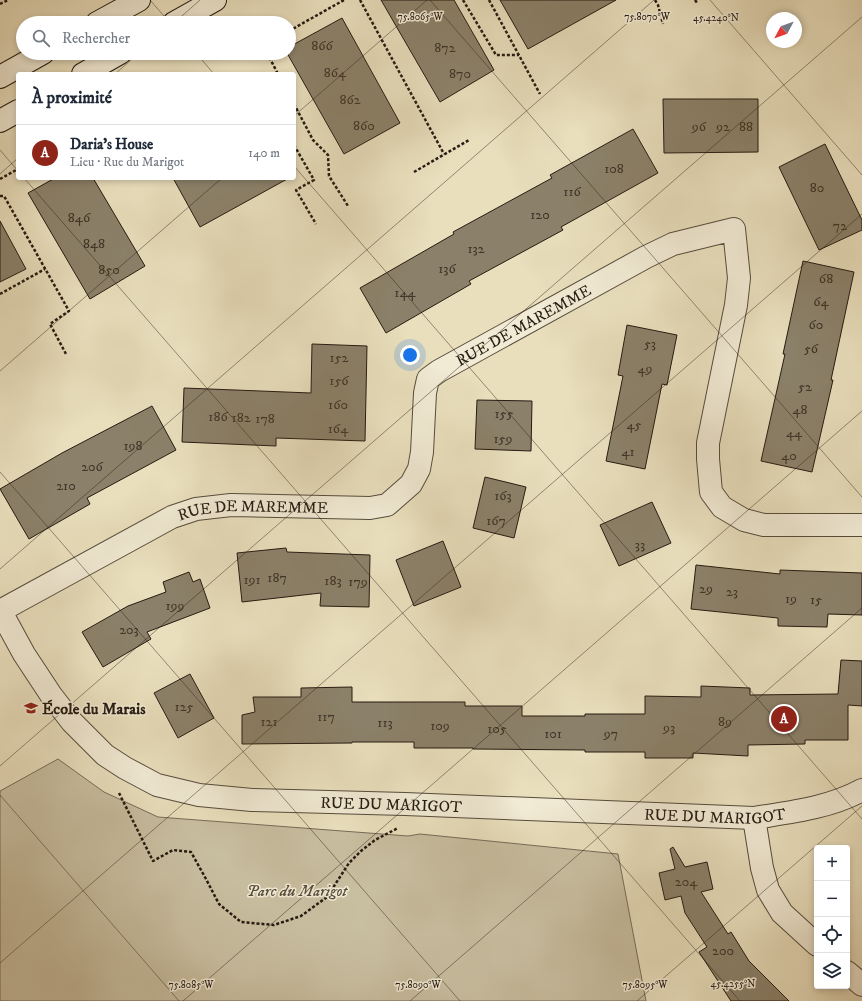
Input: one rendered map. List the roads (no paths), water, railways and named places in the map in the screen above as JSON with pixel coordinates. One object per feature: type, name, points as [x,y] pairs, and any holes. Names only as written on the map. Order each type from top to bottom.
[{"type":"street","points":[[109,16],[138,0]]},
{"type":"street","points":[[186,16],[215,0]]},
{"type":"street","points":[[0,77],[30,60]]},
{"type":"street","points":[[87,72],[108,60]]},
{"type":"street","points":[[0,121],[16,112]]},
{"type":"street","name":"RUE DE MAREMME","points":[[0,610],[172,517],[196,509],[231,505],[370,508],[387,505],[411,484],[419,469],[422,452],[425,393],[428,379],[439,371],[674,244],[734,229],[739,278],[736,305],[708,443],[711,492],[722,507],[744,520],[764,525],[862,525]]},
{"type":"street","name":"RUE DU MARIGOT","points":[[0,610],[24,654],[47,690],[72,722],[105,755],[125,768],[157,785],[199,795],[252,800],[405,804],[754,818],[808,810],[835,802],[862,790]]},
{"type":"street","points":[[754,818],[762,868],[768,890],[782,913],[814,943]]},
{"type":"street","points":[[850,975],[862,985]]},
{"type":"place","name":"École du Marais","points":[[31,708]]},
{"type":"place","name":"Daria's House","points":[[784,719]]},
{"type":"park label","name":"Parc du Marigot","points":[[297,890]]}]
